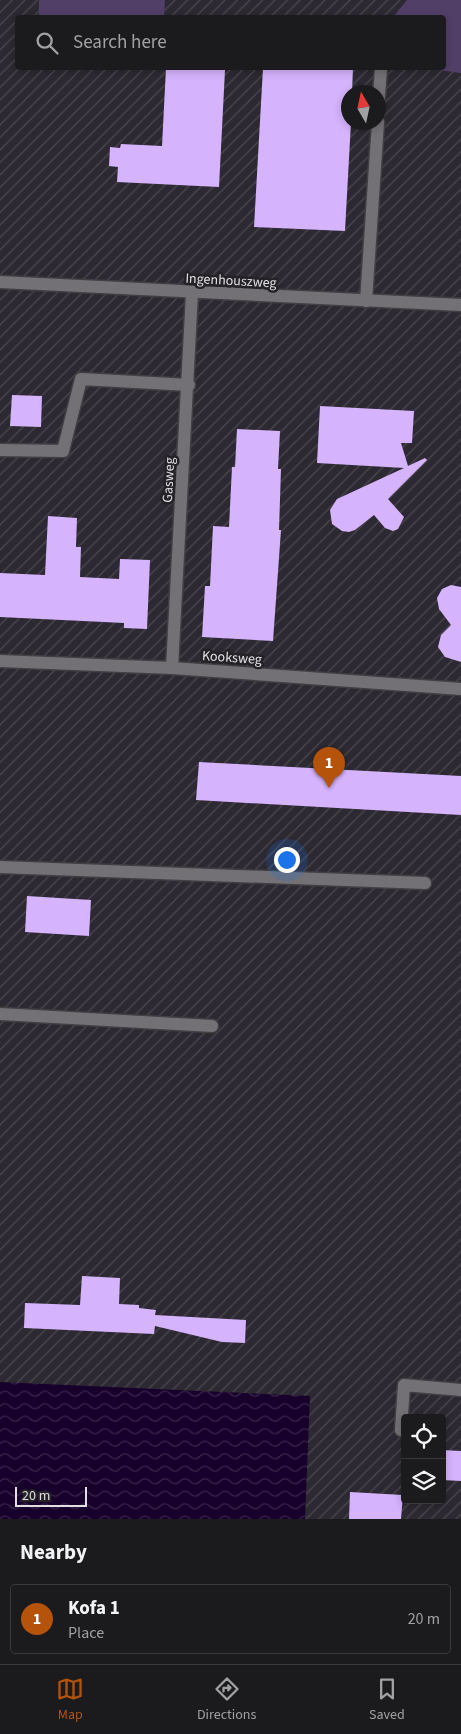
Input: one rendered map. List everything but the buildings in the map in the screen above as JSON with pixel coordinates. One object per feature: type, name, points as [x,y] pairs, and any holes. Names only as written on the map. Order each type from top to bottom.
[{"type":"street","points":[[380,85],[381,70]]},
{"type":"street","points":[[366,302],[377,130]]},
{"type":"street","name":"Ingenhouszweg","points":[[0,282],[461,306]]},
{"type":"street","name":"Gasweg","points":[[172,668],[189,385],[192,293]]},
{"type":"street","points":[[0,450],[63,452],[81,379],[189,385]]},
{"type":"street","name":"Kooksweg","points":[[0,661],[172,668],[461,690]]},
{"type":"street","points":[[0,867],[425,883]]},
{"type":"street","points":[[0,1014],[212,1026]]},
{"type":"street","points":[[402,1414],[404,1385],[461,1390]]},
{"type":"shaded area","points":[[0,0],[461,0],[461,1519],[0,1519]]},
{"type":"shaded area","points":[[39,0],[165,0],[164,15],[39,15]]},
{"type":"shaded area","points":[[407,0],[461,0],[461,73],[438,70],[446,70],[446,15],[395,15]]},
{"type":"water","points":[[0,1382],[310,1396],[305,1519],[0,1519]]},
{"type":"place","name":"Kofa 1","points":[[329,788]]}]
